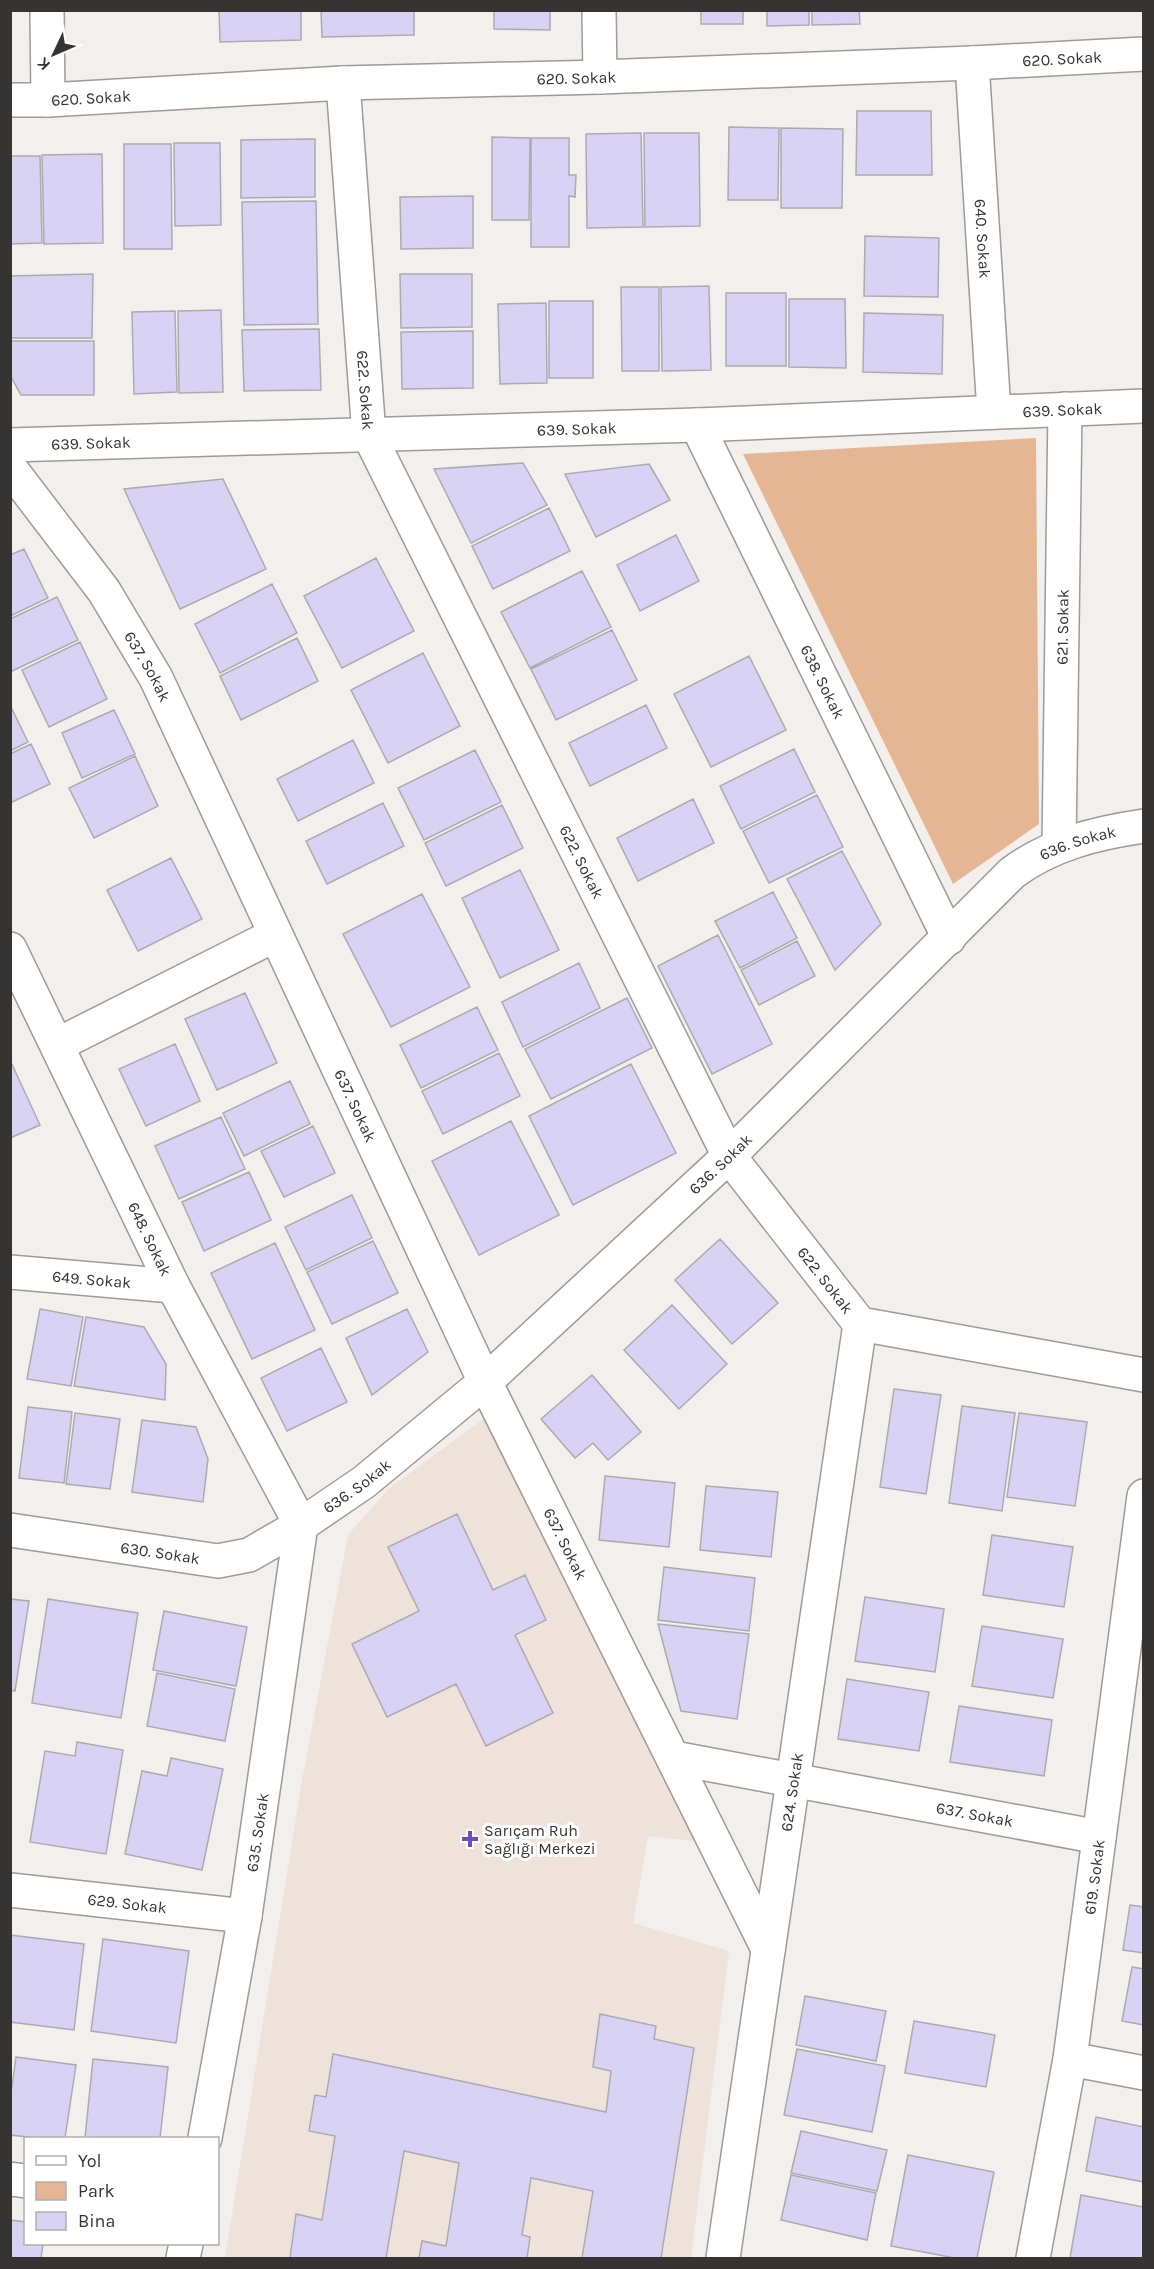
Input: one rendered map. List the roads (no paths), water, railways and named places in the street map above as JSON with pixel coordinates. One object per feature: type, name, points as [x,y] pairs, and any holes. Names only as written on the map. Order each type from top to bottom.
[{"type":"street","points":[[47,10],[48,100]]},
{"type":"street","points":[[599,10],[600,77]]},
{"type":"street","name":"620. Sokak","points":[[10,100],[48,100],[344,83],[600,77],[1143,54]]},
{"type":"street","name":"640. Sokak","points":[[972,63],[994,412]]},
{"type":"street","name":"622. Sokak","points":[[344,83],[369,435],[729,1156],[860,1324],[1143,1375]]},
{"type":"street","name":"639. Sokak","points":[[10,445],[698,424],[1143,406]]},
{"type":"street","name":"621. Sokak","points":[[1059,846],[1065,409]]},
{"type":"street","name":"638. Sokak","points":[[698,424],[949,938]]},
{"type":"street","name":"637. Sokak","points":[[10,468],[104,591],[156,678],[485,1382],[768,1949]]},
{"type":"street","name":"636. Sokak","points":[[301,1525],[364,1482],[485,1382],[729,1156],[1012,873],[1032,858],[1059,846],[1089,836],[1143,826]]},
{"type":"street","points":[[57,1044],[275,935]]},
{"type":"street","name":"648. Sokak","points":[[10,949],[173,1286],[301,1525]]},
{"type":"street","name":"649. Sokak","points":[[10,1272],[173,1286]]},
{"type":"street","name":"624. Sokak","points":[[723,2259],[860,1324]]},
{"type":"street","name":"619. Sokak","points":[[1033,2259],[1070,2059],[1143,1496]]},
{"type":"street","name":"630. Sokak","points":[[10,1530],[218,1561],[249,1555],[301,1525]]},
{"type":"street","name":"635. Sokak","points":[[205,2137],[245,1916],[301,1525]]},
{"type":"street","name":"637. Sokak","points":[[674,1758],[1099,1836]]},
{"type":"street","name":"629. Sokak","points":[[10,1890],[245,1916]]},
{"type":"street","points":[[1070,2059],[1143,2073]]},
{"type":"place","name":"Sarıçam Ruh Sağlığı Merkezi","points":[[470,1839]]}]
